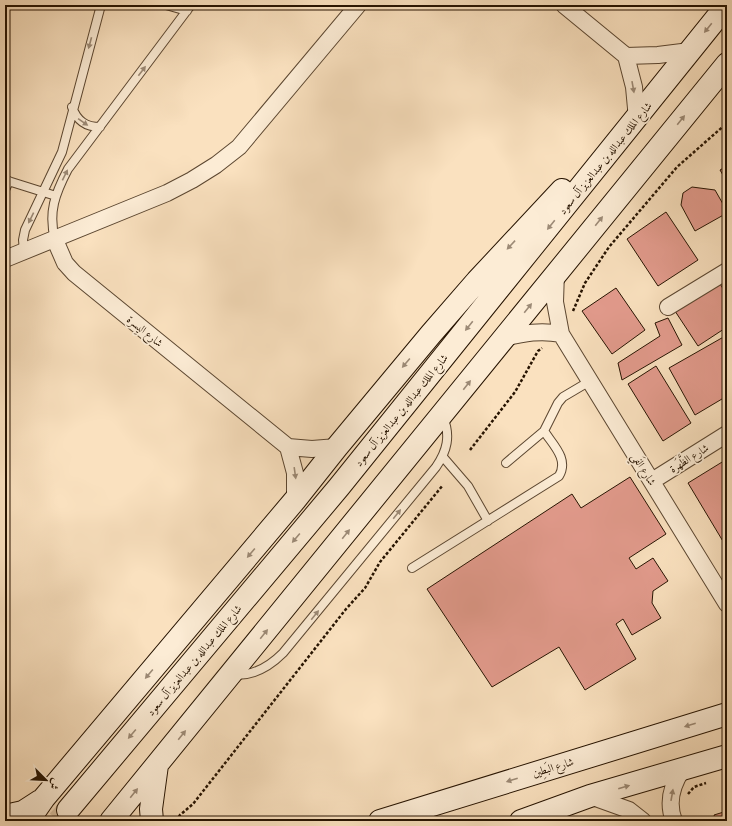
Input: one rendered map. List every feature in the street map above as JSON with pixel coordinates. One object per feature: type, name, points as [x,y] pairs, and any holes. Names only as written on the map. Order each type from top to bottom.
[{"type":"main road","name":"شارع الملك عبدالله بن عبدالعزيز آل سعود","points":[[68,810],[339,487],[637,119],[727,5]]},
{"type":"main road","points":[[111,821],[442,416],[556,272],[727,65]]},
{"type":"main road","points":[[28,821],[44,798],[477,281],[595,154],[637,119]]},
{"type":"main road","name":"شارع البَطِين","points":[[380,821],[727,714]]},
{"type":"main road","points":[[521,821],[590,796],[727,756]]},
{"type":"main road","points":[[152,821],[151,809],[157,765]]},
{"type":"main road","points":[[5,816],[22,812],[44,798]]},
{"type":"street","points":[[5,259],[55,240],[167,193],[216,165],[238,147],[259,125],[358,5]]},
{"type":"street","points":[[564,5],[626,56],[634,87],[637,119]]},
{"type":"street","points":[[626,56],[658,55],[690,51]]},
{"type":"street","name":"شارع اليِسرة","points":[[55,240],[62,257],[74,273],[288,447]]},
{"type":"street","points":[[668,307],[727,271]]},
{"type":"street","name":"شارع الفَي","points":[[556,272],[555,302],[561,334],[727,604]]},
{"type":"street","points":[[504,338],[532,332],[546,331],[561,334]]},
{"type":"street","name":"شارع الظَّهَرة","points":[[652,481],[727,434]]},
{"type":"street","points":[[295,500],[295,473],[288,447],[312,449],[337,447]]},
{"type":"street","points":[[674,821],[671,809],[672,793],[674,785],[682,770]]},
{"type":"street","points":[[590,796],[629,810],[643,821]]},
{"type":"lane","points":[[24,251],[23,240],[25,230],[62,152],[72,107],[101,5]]},
{"type":"lane","points":[[55,240],[52,227],[52,210],[56,196],[68,169],[189,8],[166,5]]},
{"type":"lane","points":[[72,107],[79,120],[85,124],[100,127]]},
{"type":"lane","points":[[5,190],[7,180],[56,196]]},
{"type":"lane","points":[[506,463],[544,431],[558,403],[563,397],[590,381]]},
{"type":"lane","points":[[231,675],[260,671],[269,666],[280,656],[442,457],[448,440],[446,424],[442,416]]},
{"type":"lane","points":[[412,568],[559,476],[562,471],[563,460],[544,431]]},
{"type":"lane","points":[[442,457],[468,486],[488,521]]},
{"type":"path","points":[[578,298],[593,270],[609,247],[672,173],[727,123]]},
{"type":"path","points":[[470,450],[515,392],[538,351]]},
{"type":"path","points":[[176,821],[209,785],[346,609],[365,588],[380,562],[443,485]]},
{"type":"building","points":[[727,166],[727,182],[720,170]]},
{"type":"building","points":[[692,187],[715,190],[727,211],[727,213],[695,231],[681,205],[683,193]]},
{"type":"building","points":[[666,212],[698,260],[658,286],[627,239]]},
{"type":"building","points":[[717,279],[727,295],[727,327],[698,346],[673,308]]},
{"type":"building","points":[[616,288],[645,330],[612,354],[582,311]]},
{"type":"building","points":[[668,318],[682,345],[622,380],[618,363],[660,336],[655,323]]},
{"type":"building","points":[[727,335],[727,396],[695,415],[669,368]]},
{"type":"building","points":[[656,366],[691,423],[663,441],[628,384]]},
{"type":"building","points":[[727,459],[727,548],[688,483]]},
{"type":"building","points":[[630,477],[666,534],[629,558],[636,569],[653,558],[668,581],[653,591],[652,603],[661,618],[632,635],[623,619],[616,624],[636,659],[585,690],[559,647],[492,687],[427,589],[572,494],[581,508]]},
{"type":"building","points":[[727,811],[727,821],[716,821],[714,815]]},
{"type":"tunnel","points":[[58,821],[68,810]]}]
